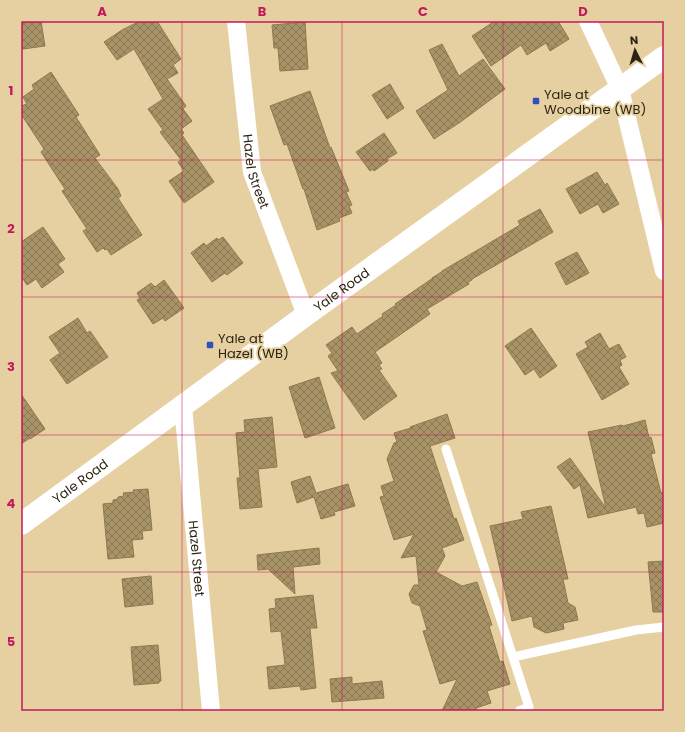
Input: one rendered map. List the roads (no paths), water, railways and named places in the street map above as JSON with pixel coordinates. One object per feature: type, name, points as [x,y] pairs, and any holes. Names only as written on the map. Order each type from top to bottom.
[{"type":"main road","name":"Yale Road","points":[[21,524],[306,314],[664,57]]},
{"type":"street","name":"Hazel Street","points":[[236,21],[252,172],[306,314]]},
{"type":"street","points":[[588,21],[620,89],[664,271]]},
{"type":"street","name":"Hazel Street","points":[[183,406],[211,711]]},
{"type":"lane","points":[[446,449],[529,707],[519,711]]},
{"type":"lane","points":[[513,657],[636,630],[664,627]]},
{"type":"place","name":"Yale at Woodbine (WB)","points":[[536,101]]},
{"type":"place","name":"Yale at Hazel (WB)","points":[[210,345]]}]
